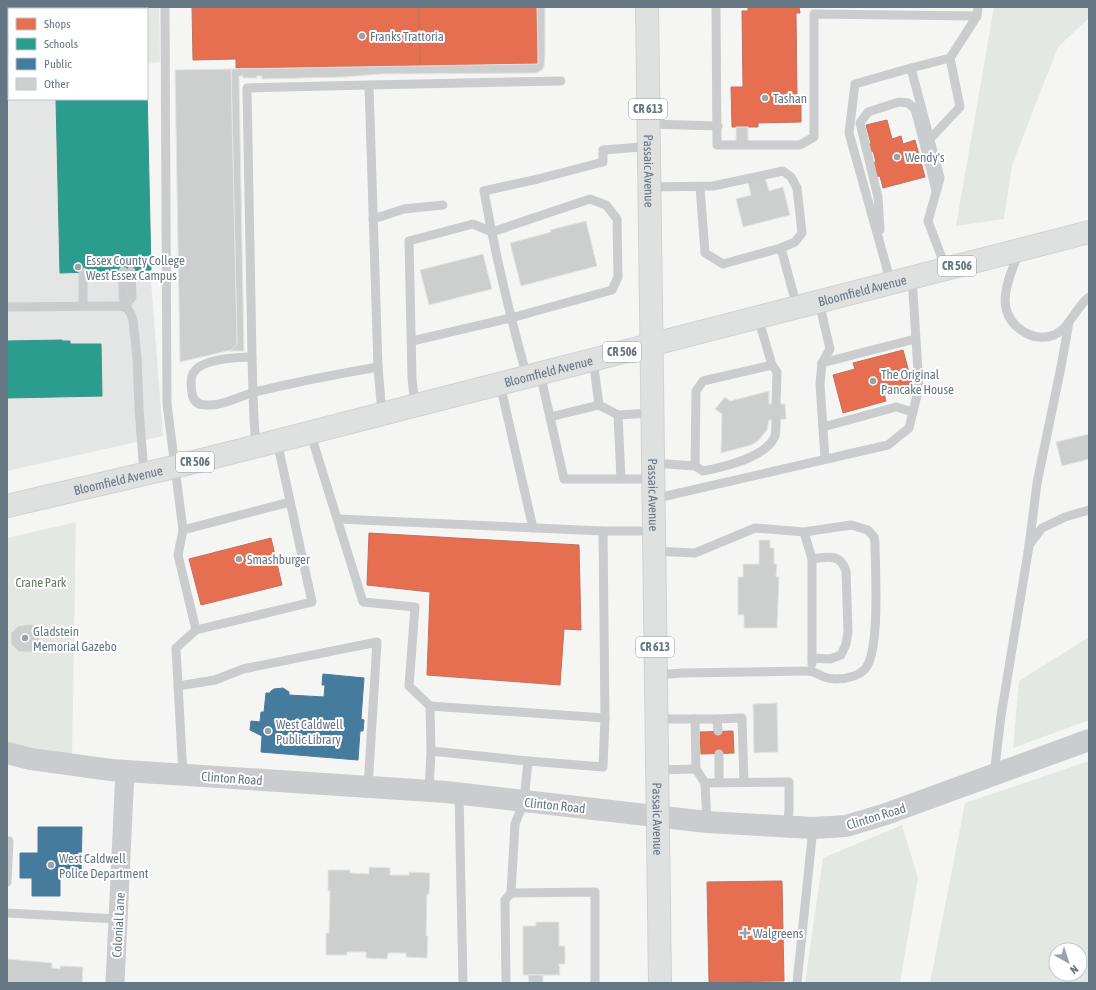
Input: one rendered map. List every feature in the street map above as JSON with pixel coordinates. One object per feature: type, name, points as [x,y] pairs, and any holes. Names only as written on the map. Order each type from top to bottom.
[{"type":"main road","name":"Passaic Avenue","points":[[646,7],[660,983]]},
{"type":"main road","name":"Bloomfield Avenue","points":[[7,506],[174,467],[415,406],[1089,232]]},
{"type":"street","name":"Clinton Road","points":[[7,753],[31,759],[125,771],[429,791],[707,822],[814,828],[846,826],[886,814],[1089,740]]},
{"type":"street","name":"Colonial Lane","points":[[116,983],[125,771]]},
{"type":"lane","points":[[165,7],[167,404],[183,530],[178,555],[196,630]]},
{"type":"lane","points":[[716,7],[717,145],[800,144],[814,137],[814,10],[977,11],[950,58],[960,106],[930,139]]},
{"type":"lane","points":[[648,148],[603,150],[603,162],[484,192],[511,318],[550,416],[564,479],[653,480],[825,459],[888,445],[909,428],[919,387],[915,339],[901,280],[881,247],[849,134],[855,84],[950,58]]},
{"type":"lane","points":[[911,68],[940,178],[928,220],[946,269]]},
{"type":"lane","points":[[256,446],[253,419],[254,392],[247,88],[561,81]]},
{"type":"lane","points":[[369,85],[378,367],[382,414]]},
{"type":"lane","points":[[881,247],[878,197],[860,123],[868,112],[899,102],[908,103],[915,109],[936,191]]},
{"type":"lane","points":[[648,124],[718,126]]},
{"type":"lane","points":[[649,187],[713,186],[783,171],[791,178],[797,188],[802,233],[795,242],[781,248],[723,264],[705,253],[700,187]]},
{"type":"lane","points":[[412,341],[511,318],[612,290],[618,277],[617,219],[606,205],[590,199],[492,232],[473,224],[409,241],[412,378],[415,406]]},
{"type":"lane","points":[[374,219],[404,208],[443,204]]},
{"type":"lane","points":[[781,248],[797,307]]},
{"type":"lane","points":[[1020,249],[1008,280],[1005,297],[1007,312],[1011,320],[1018,328],[1027,334],[1040,337],[1053,335],[1062,330],[1083,302],[1089,298]]},
{"type":"lane","points":[[127,271],[123,298],[133,320],[138,358],[139,408],[144,474]]},
{"type":"lane","points":[[83,272],[83,306]]},
{"type":"lane","points":[[819,301],[830,349],[822,363],[820,384],[825,459]]},
{"type":"lane","points":[[7,307],[127,305]]},
{"type":"lane","points":[[758,317],[772,364],[777,372],[776,404]]},
{"type":"lane","points":[[993,776],[1001,716],[1029,546],[1037,483],[1069,322]]},
{"type":"lane","points":[[822,363],[915,339]]},
{"type":"lane","points":[[252,357],[230,358],[203,365],[194,372],[191,381],[191,388],[193,398],[196,403],[214,405],[254,392],[378,367]]},
{"type":"lane","points":[[593,360],[599,405]]},
{"type":"lane","points":[[695,466],[696,391],[703,381],[772,364]]},
{"type":"lane","points":[[500,384],[533,528]]},
{"type":"lane","points":[[550,416],[599,405],[618,414],[652,413]]},
{"type":"lane","points":[[823,427],[896,408],[913,412]]},
{"type":"lane","points":[[618,414],[621,479]]},
{"type":"lane","points":[[695,466],[703,471],[726,466],[753,456],[767,446],[775,436],[776,420]]},
{"type":"lane","points":[[310,432],[363,602],[415,607],[409,686],[430,706],[604,718]]},
{"type":"lane","points":[[183,775],[176,648],[196,630],[312,602],[276,441]]},
{"type":"lane","points":[[653,480],[695,466]]},
{"type":"lane","points":[[183,530],[290,502]]},
{"type":"lane","points":[[1029,546],[1042,528],[1065,517],[1089,510]]},
{"type":"lane","points":[[338,519],[603,531],[654,541],[695,553],[756,528],[804,532],[852,525],[868,530],[874,537],[874,637],[870,660],[865,669],[855,676],[834,679],[825,677],[813,671],[682,673],[655,675]]},
{"type":"lane","points":[[431,751],[603,767],[603,531]]},
{"type":"lane","points":[[804,532],[812,559],[813,671]]},
{"type":"lane","points":[[812,559],[830,557],[838,558],[844,564],[846,571],[848,632],[846,644],[841,655],[830,659],[812,658]]},
{"type":"lane","points":[[178,686],[215,680],[243,669],[377,642],[368,787]]},
{"type":"lane","points":[[429,791],[431,751],[430,706]]},
{"type":"lane","points":[[717,718],[718,731]]},
{"type":"lane","points":[[656,719],[742,718],[744,782]]},
{"type":"lane","points":[[695,719],[696,769],[705,782],[707,822]]},
{"type":"lane","points":[[718,754],[719,782]]},
{"type":"lane","points":[[506,983],[505,900],[511,893],[515,824],[524,801],[528,761]]},
{"type":"lane","points":[[657,770],[696,769]]},
{"type":"lane","points":[[705,782],[789,782],[789,810],[787,827]]},
{"type":"lane","points":[[459,794],[463,983]]},
{"type":"lane","points":[[797,983],[814,828]]},
{"type":"lane","points":[[7,882],[9,841]]},
{"type":"lane","points":[[511,893],[595,892],[595,983]]},
{"type":"lane","points":[[7,913],[118,918]]},
{"type":"shaded area","name":"Essex County College West Essex Campus","points":[[8,50],[8,100],[137,100],[163,436],[7,471]]},
{"type":"green space","points":[[159,7],[160,62],[148,64],[148,8],[54,8]]},
{"type":"green space","points":[[994,7],[1089,7],[1089,18],[1058,47],[1012,165],[1004,219],[956,226]]},
{"type":"green space","points":[[7,20],[8,20],[8,88]]},
{"type":"green space","name":"Crane Park","points":[[76,522],[72,759],[66,753],[7,744],[7,538]]},
{"type":"green space","points":[[1089,637],[1089,720],[1013,748],[1019,681]]},
{"type":"green space","points":[[1089,761],[1089,983],[930,983],[965,803]]},
{"type":"green space","points":[[902,825],[918,878],[900,983],[805,983],[823,858]]},
{"type":"building: Shops","points":[[192,7],[419,7],[420,66],[236,68],[236,59],[193,60]]},
{"type":"building: Shops","points":[[419,7],[537,7],[538,64],[420,66]]},
{"type":"building: Shops","points":[[748,7],[799,7],[800,13],[796,13],[797,96],[801,96],[801,122],[758,123],[758,127],[732,127],[731,87],[743,87],[742,11],[748,11]]},
{"type":"building: Shops","name":"Wendy's","points":[[887,120],[892,139],[901,136],[903,144],[915,140],[925,177],[883,188],[880,176],[875,177],[871,163],[876,162],[873,151],[868,152],[866,145],[871,144],[866,125]]},
{"type":"building: Shops","name":"The Original Pancake House","points":[[903,350],[913,387],[884,394],[886,401],[843,413],[833,375],[855,369],[853,363]]},
{"type":"building: Shops","points":[[369,533],[579,545],[581,630],[564,629],[560,685],[427,675],[430,592],[367,585]]},
{"type":"building: Shops","points":[[271,538],[282,585],[201,605],[189,559]]},
{"type":"building: Shops","points":[[733,731],[734,753],[701,754],[700,732]]},
{"type":"building: Shops","points":[[782,881],[784,981],[709,982],[707,882]]},
{"type":"building: Schools","points":[[56,100],[147,100],[151,270],[60,273]]},
{"type":"building: Schools","points":[[7,341],[70,341],[70,344],[101,344],[102,396],[7,398]]},
{"type":"building: Public","points":[[323,674],[364,678],[361,719],[364,720],[363,731],[360,731],[358,760],[261,752],[262,736],[250,730],[251,721],[260,722],[261,712],[264,712],[266,693],[270,693],[274,689],[283,688],[289,692],[289,695],[324,697],[325,685],[322,685]]},
{"type":"building: Public","name":"West Caldwell Police Department","points":[[38,827],[82,827],[81,876],[60,876],[60,896],[32,896],[32,878],[20,878],[20,853],[38,853]]},
{"type":"building: Other","points":[[537,7],[545,7],[545,53],[544,66],[542,70],[536,73],[381,74],[344,77],[262,79],[262,76],[257,76],[257,78],[243,78],[243,76],[239,76],[244,351],[228,351],[237,344],[231,69],[538,64]]},
{"type":"building: Other","points":[[231,69],[237,344],[231,350],[180,362],[175,70]]},
{"type":"building: Other","points":[[736,127],[748,127],[748,143],[736,143]]},
{"type":"building: Other","points":[[765,177],[769,191],[783,187],[790,215],[743,227],[736,199],[751,195],[748,182]]},
{"type":"building: Other","points":[[586,221],[597,266],[521,286],[510,243],[551,232],[550,230]]},
{"type":"building: Other","points":[[483,254],[492,289],[429,305],[420,270]]},
{"type":"building: Other","points":[[769,391],[769,404],[785,404],[786,419],[769,420],[767,430],[758,441],[751,445],[721,453],[722,414],[715,409],[725,397],[730,401]]},
{"type":"building: Other","points":[[1089,434],[1089,459],[1062,466],[1056,442]]},
{"type":"building: Other","points":[[759,540],[770,540],[770,548],[774,548],[774,564],[777,564],[776,577],[779,577],[777,628],[744,628],[744,615],[738,615],[738,577],[743,577],[743,564],[759,564]]},
{"type":"building: Other","name":"Gladstein Memorial Gazebo","points":[[32,624],[39,632],[40,643],[32,652],[19,652],[11,644],[11,633],[18,626]]},
{"type":"building: Other","points":[[777,703],[778,752],[754,753],[753,704]]},
{"type":"building: Other","points":[[369,867],[390,868],[390,875],[409,875],[409,872],[430,873],[429,894],[427,894],[427,958],[406,957],[406,953],[388,953],[387,959],[366,958],[366,952],[347,952],[347,955],[326,955],[326,933],[329,933],[330,891],[328,891],[328,870],[350,870],[350,873],[369,874]]},
{"type":"building: Other","points":[[536,922],[559,922],[559,946],[565,946],[565,964],[559,964],[560,975],[523,975],[523,926],[536,926]]},
{"type":"building: Other","points":[[7,959],[52,963],[52,968],[60,969],[60,966],[83,967],[82,983],[7,983]]},
{"type":"building: Other","points":[[528,975],[543,975],[543,983],[529,983]]},
{"type":"place","name":"Franks Trattoria","points":[[362,36]]},
{"type":"place","name":"Tashan","points":[[765,98]]},
{"type":"place","name":"Wendy's","points":[[897,157]]},
{"type":"place","name":"Essex County College West Essex Campus","points":[[78,267]]},
{"type":"place","name":"The Original Pancake House","points":[[873,381]]},
{"type":"place","name":"Smashburger","points":[[239,559]]},
{"type":"place","name":"Gladstein Memorial Gazebo","points":[[25,638]]},
{"type":"place","name":"West Caldwell Public Library","points":[[268,731]]},
{"type":"place","name":"West Caldwell Police Department","points":[[51,865]]},
{"type":"place","name":"Walgreens","points":[[745,933]]}]
